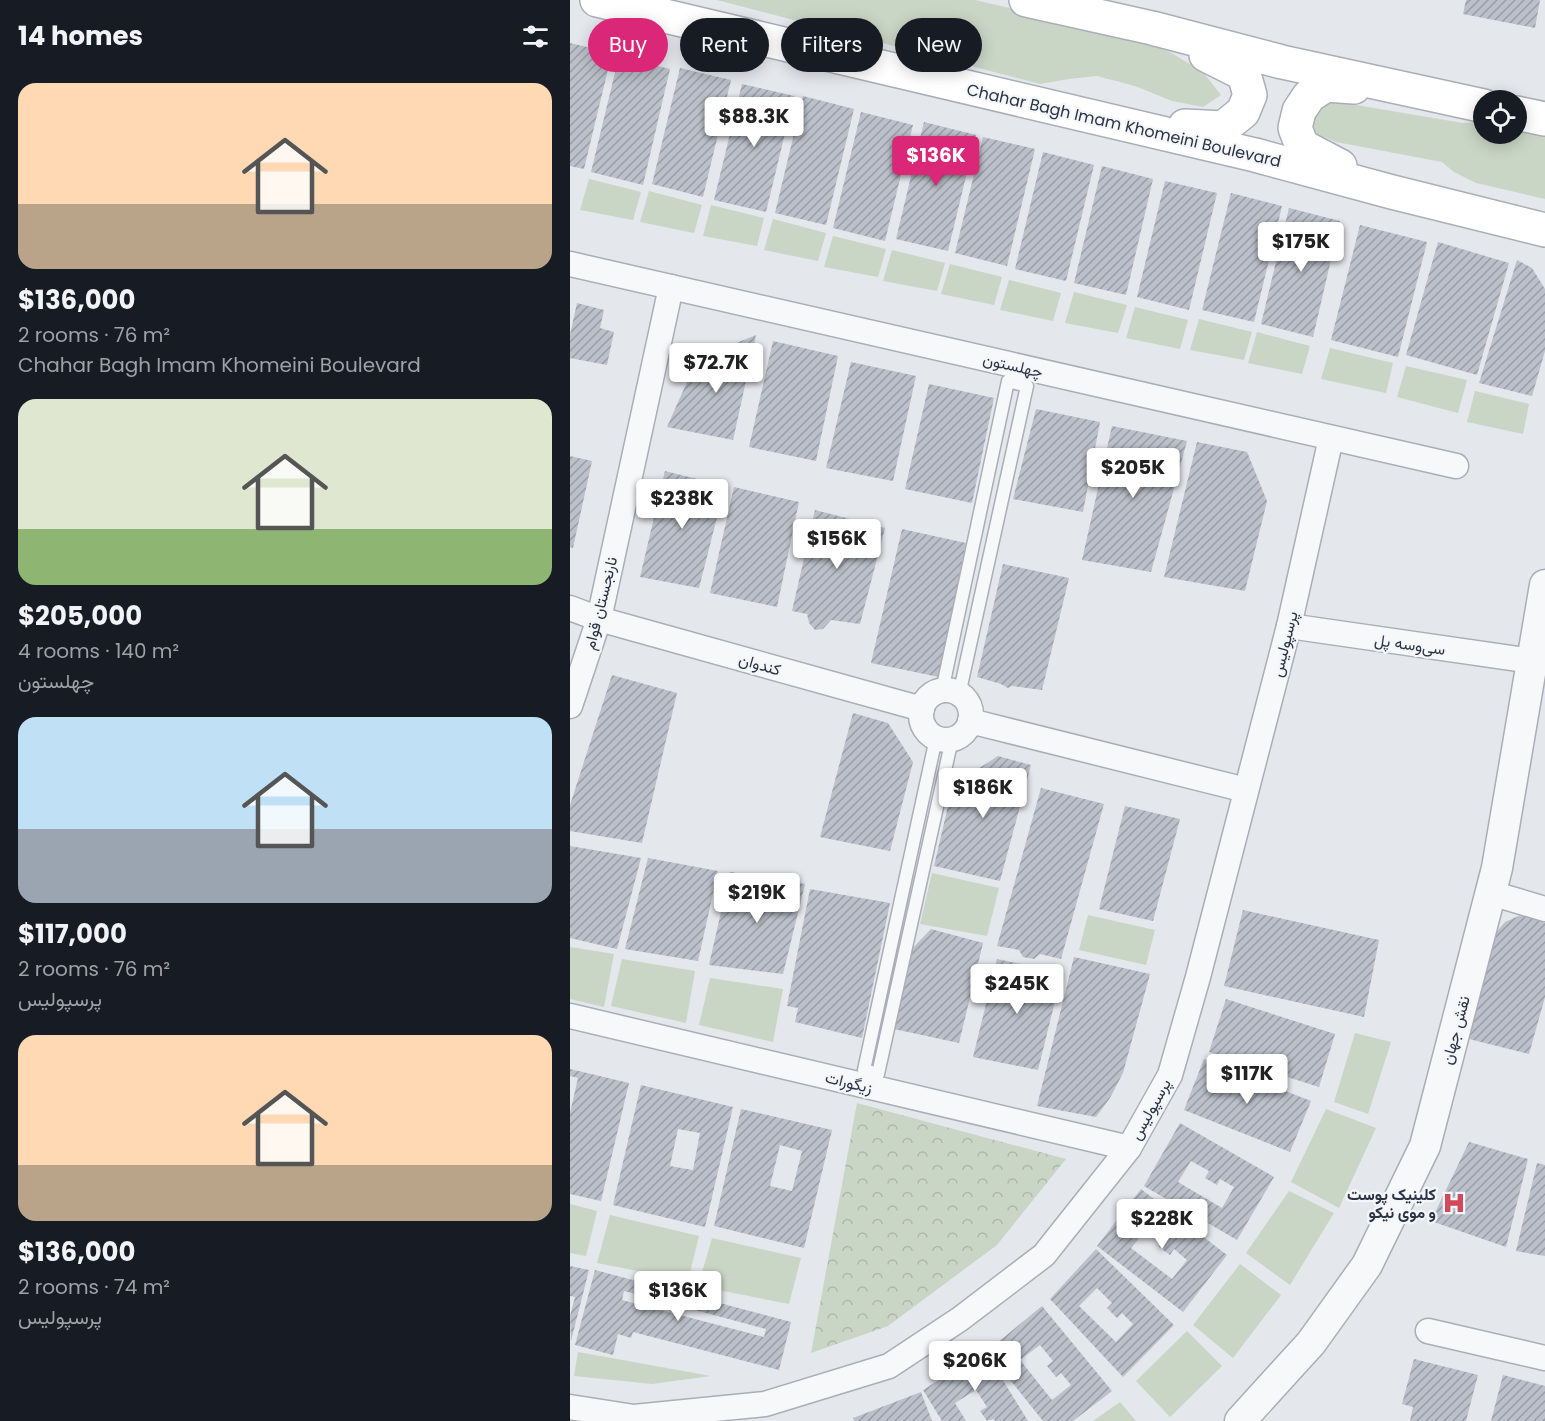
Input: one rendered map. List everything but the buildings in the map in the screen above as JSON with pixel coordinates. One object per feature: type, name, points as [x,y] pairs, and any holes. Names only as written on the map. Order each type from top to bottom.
[{"type":"main road","name":"Chahar Bagh Imam Khomeini Boulevard","points":[[597,0],[1256,155],[1545,230]]},
{"type":"main road","points":[[1026,0],[1152,28],[1282,62],[1473,104]]},
{"type":"main road","points":[[1123,123],[1223,128],[1243,111],[1250,95],[1244,74],[1152,28]]},
{"type":"main road","points":[[1392,192],[1302,146],[1295,128],[1299,111],[1309,96],[1326,85],[1416,92]]},
{"type":"main road","points":[[1527,115],[1545,119]]},
{"type":"street","name":"چهلستون","points":[[570,264],[1456,466]]},
{"type":"street","name":"نارنجستان قوام","points":[[570,706],[599,619],[671,287]]},
{"type":"street","name":"پرسپولیس","points":[[570,1407],[634,1417],[765,1404],[889,1366],[960,1319],[1044,1255],[1129,1148],[1170,1075],[1198,977],[1288,626],[1331,438]]},
{"type":"street","name":"نقش جهان","points":[[1240,1421],[1311,1343],[1367,1265],[1425,1146],[1497,868],[1545,585]]},
{"type":"street","name":"کندوان","points":[[570,608],[599,619],[922,709]]},
{"type":"street","name":"سی‌وسه پل","points":[[1288,626],[1532,661]]},
{"type":"street","points":[[951,693],[968,704],[971,712],[970,721],[962,734],[944,739],[933,737],[927,732],[921,717],[925,701],[931,695],[951,693]]},
{"type":"street","points":[[970,721],[1246,790]]},
{"type":"street","points":[[1491,893],[1545,909]]},
{"type":"street","name":"زیگورات","points":[[570,1016],[1129,1148]]},
{"type":"street","points":[[1428,1331],[1545,1358]]},
{"type":"lane","points":[[1008,381],[1026,386],[951,693],[1008,381]]},
{"type":"lane","points":[[944,739],[878,1074],[864,1070],[944,739]]},
{"type":"green space","points":[[717,0],[975,0],[1141,39],[1203,72],[1221,95],[1203,107],[1172,101],[1135,86],[1097,76],[1040,84],[982,69],[982,18],[895,18],[895,46],[883,43],[883,18],[786,18]]},
{"type":"green space","points":[[1326,100],[1463,123],[1473,122],[1473,144],[1527,144],[1527,131],[1545,135],[1545,199],[1476,183],[1454,172],[1442,162],[1336,142],[1306,129]]},
{"type":"green space","points":[[589,179],[641,192],[633,220],[580,210]]},
{"type":"green space","points":[[649,191],[702,205],[694,233],[640,222]]},
{"type":"green space","points":[[711,205],[764,218],[757,246],[703,236]]},
{"type":"green space","points":[[773,219],[826,233],[818,261],[764,250]]},
{"type":"green space","points":[[833,236],[886,249],[878,277],[824,267]]},
{"type":"green space","points":[[892,250],[945,263],[937,291],[883,281]]},
{"type":"green space","points":[[950,264],[1002,277],[994,305],[941,294]]},
{"type":"green space","points":[[1009,280],[1061,293],[1053,321],[1000,310]]},
{"type":"green space","points":[[1074,292],[1127,305],[1118,333],[1065,323]]},
{"type":"green space","points":[[1135,307],[1188,320],[1180,349],[1126,338]]},
{"type":"green space","points":[[1199,319],[1252,332],[1244,360],[1190,350]]},
{"type":"green space","points":[[1257,332],[1310,346],[1302,374],[1248,363]]},
{"type":"green space","points":[[1330,348],[1393,363],[1386,393],[1321,379]]},
{"type":"green space","points":[[1406,366],[1467,380],[1458,413],[1397,397]]},
{"type":"green space","points":[[1475,391],[1529,404],[1523,434],[1467,422]]},
{"type":"green space","points":[[932,873],[999,888],[987,936],[920,924]]},
{"type":"green space","points":[[1088,915],[1155,930],[1146,965],[1079,950]]},
{"type":"green space","points":[[570,947],[614,954],[604,1007],[570,999]]},
{"type":"green space","points":[[622,959],[695,971],[686,1023],[611,1006]]},
{"type":"green space","points":[[710,978],[783,989],[773,1042],[699,1025]]},
{"type":"green space","points":[[1355,1033],[1391,1042],[1368,1114],[1334,1102]]},
{"type":"green space","points":[[857,1103],[1066,1159],[997,1245],[888,1326],[811,1353]]},
{"type":"green space","points":[[1326,1109],[1376,1128],[1339,1208],[1291,1182]]},
{"type":"green space","points":[[1289,1191],[1334,1213],[1290,1285],[1246,1253]]},
{"type":"green space","points":[[570,1204],[597,1211],[586,1256],[570,1253]]},
{"type":"green space","points":[[610,1215],[699,1236],[688,1281],[597,1263]]},
{"type":"green space","points":[[712,1238],[801,1258],[789,1304],[698,1286]]},
{"type":"green space","points":[[1240,1264],[1281,1295],[1233,1358],[1193,1325]]},
{"type":"green space","points":[[1187,1331],[1222,1366],[1170,1417],[1136,1381]]},
{"type":"green space","points":[[578,1352],[711,1376],[652,1384],[574,1376]]},
{"type":"green space","points":[[1120,1402],[1136,1421],[1093,1421]]},
{"type":"place","name":"کلینیک پوست و موی نیکو","points":[[1454,1203]]}]
